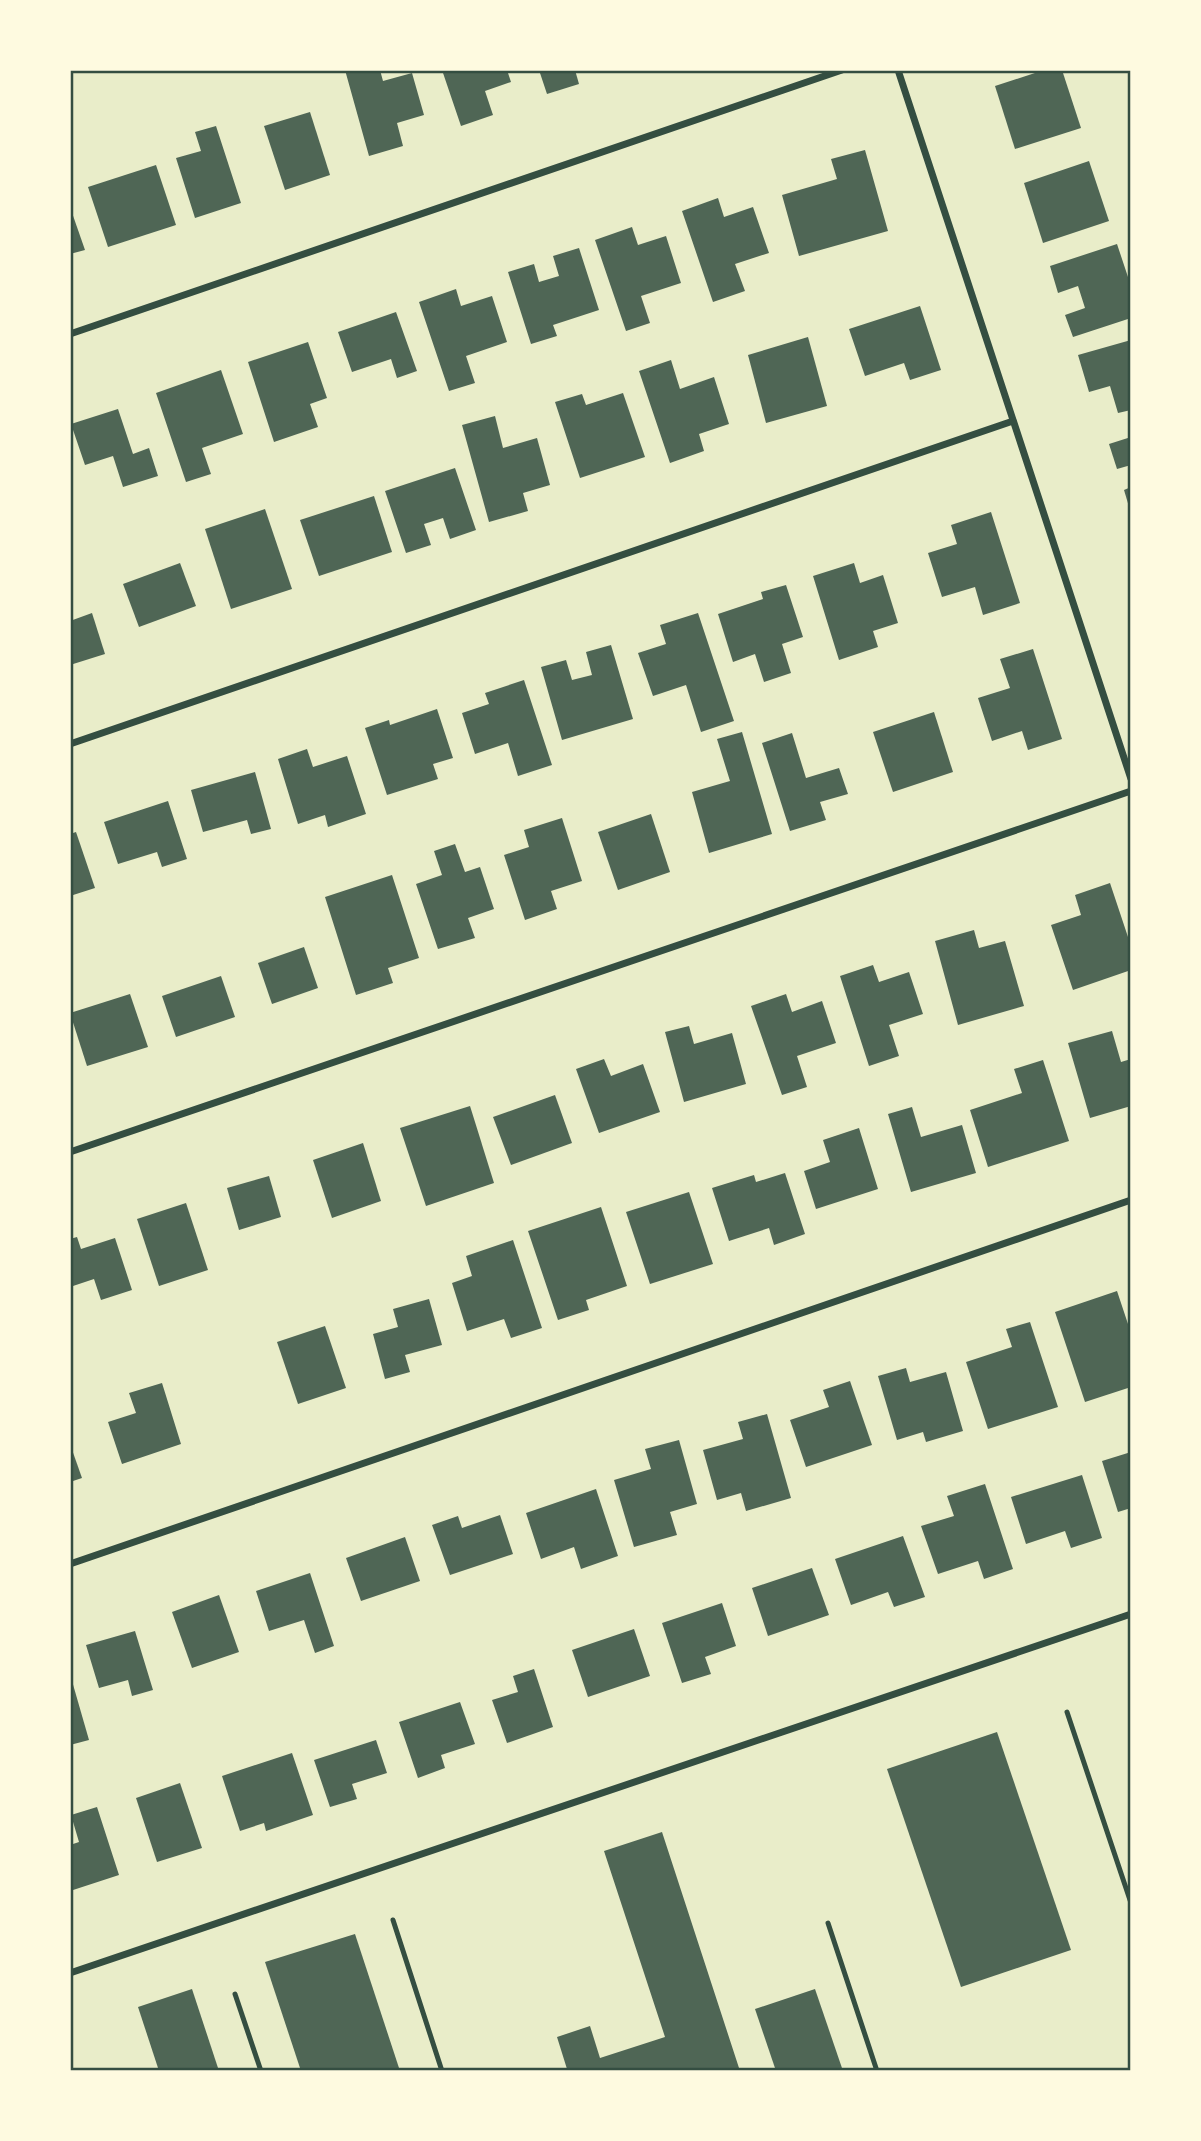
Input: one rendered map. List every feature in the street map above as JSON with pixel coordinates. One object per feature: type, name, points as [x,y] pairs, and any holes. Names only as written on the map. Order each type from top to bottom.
[{"type":"street","points":[[70,334],[842,70]]},
{"type":"street","points":[[898,70],[1131,779]]},
{"type":"street","points":[[70,744],[1013,421]]},
{"type":"street","points":[[70,1152],[1131,791]]},
{"type":"street","points":[[70,1564],[1131,1200]]},
{"type":"street","points":[[70,1973],[1131,1614]]},
{"type":"lane","points":[[1067,1712],[1131,1903]]},
{"type":"lane","points":[[393,1920],[442,2071]]},
{"type":"lane","points":[[828,1923],[877,2071]]},
{"type":"lane","points":[[235,1994],[261,2071]]},
{"type":"building","points":[[345,70],[380,70],[383,81],[412,73],[424,115],[397,123],[403,146],[369,156]]},
{"type":"building","points":[[442,70],[507,70],[511,82],[485,91],[493,115],[461,126]]},
{"type":"building","points":[[539,70],[575,70],[579,84],[547,94]]},
{"type":"building","points":[[1044,70],[1062,70],[1081,128],[1015,149],[995,86]]},
{"type":"building","points":[[310,112],[330,175],[285,190],[264,126]]},
{"type":"building","points":[[216,126],[241,203],[195,218],[176,158],[201,151],[195,132]]},
{"type":"building","points":[[865,150],[888,231],[799,256],[782,195],[837,179],[831,159]]},
{"type":"building","points":[[1089,161],[1109,221],[1043,243],[1024,183]]},
{"type":"building","points":[[156,165],[176,225],[108,247],[88,187]]},
{"type":"building","points":[[718,198],[724,217],[753,207],[769,253],[735,264],[745,291],[713,302],[682,211]]},
{"type":"building","points":[[70,207],[85,250],[70,254]]},
{"type":"building","points":[[632,227],[638,245],[666,236],[681,283],[641,296],[650,323],[626,331],[595,240]]},
{"type":"building","points":[[1117,244],[1131,286],[1131,318],[1073,337],[1065,315],[1085,308],[1078,286],[1058,293],[1050,266]]},
{"type":"building","points":[[579,248],[599,310],[553,325],[557,336],[531,344],[508,272],[534,264],[539,282],[559,276],[553,256]]},
{"type":"building","points":[[456,289],[461,306],[492,296],[507,342],[466,356],[475,383],[449,391],[419,302]]},
{"type":"building","points":[[920,306],[941,370],[910,380],[904,363],[865,376],[849,329]]},
{"type":"building","points":[[396,312],[417,371],[397,378],[391,359],[352,372],[338,332]]},
{"type":"building","points":[[808,337],[827,406],[766,423],[748,355]]},
{"type":"building","points":[[1131,340],[1131,410],[1118,413],[1110,386],[1089,392],[1078,355]]},
{"type":"building","points":[[308,342],[327,398],[310,404],[318,427],[274,442],[248,362]]},
{"type":"building","points":[[671,360],[680,389],[714,377],[729,424],[699,434],[704,451],[670,463],[639,371]]},
{"type":"building","points":[[221,370],[243,434],[202,448],[211,474],[186,482],[156,393]]},
{"type":"building","points":[[623,393],[645,457],[580,478],[555,402],[582,394],[586,405]]},
{"type":"building","points":[[118,409],[133,454],[149,448],[158,476],[123,487],[113,456],[85,465],[71,424]]},
{"type":"building","points":[[495,416],[503,448],[537,438],[550,485],[523,493],[528,511],[489,522],[462,425]]},
{"type":"building","points":[[1131,437],[1131,465],[1117,469],[1109,444]]},
{"type":"building","points":[[455,468],[476,530],[450,539],[443,518],[424,524],[431,545],[406,553],[385,491]]},
{"type":"building","points":[[1131,487],[1131,510],[1130,510],[1124,490]]},
{"type":"building","points":[[374,496],[392,552],[319,576],[300,520]]},
{"type":"building","points":[[265,509],[292,589],[231,609],[205,529]]},
{"type":"building","points":[[991,512],[1020,603],[983,615],[975,587],[942,597],[928,553],[957,544],[951,525]]},
{"type":"building","points":[[180,563],[196,606],[139,627],[123,584]]},
{"type":"building","points":[[854,563],[860,583],[883,575],[898,623],[873,631],[878,647],[839,660],[813,576]]},
{"type":"building","points":[[786,585],[803,637],[782,644],[791,673],[764,682],[755,654],[733,662],[718,614],[763,599],[761,592]]},
{"type":"building","points":[[92,613],[105,654],[70,665],[70,621]]},
{"type":"building","points":[[698,613],[734,721],[701,732],[686,685],[653,696],[638,653],[666,644],[660,625]]},
{"type":"building","points":[[611,645],[633,719],[562,740],[541,667],[566,660],[572,680],[592,675],[586,652]]},
{"type":"building","points":[[1033,649],[1062,739],[1028,750],[1022,731],[992,741],[978,698],[1010,688],[1000,659]]},
{"type":"building","points":[[524,680],[552,765],[518,776],[508,743],[475,754],[462,713],[489,704],[485,693]]},
{"type":"building","points":[[437,709],[453,758],[433,764],[438,779],[387,795],[365,728],[389,720],[390,725]]},
{"type":"building","points":[[934,712],[953,772],[893,792],[873,732]]},
{"type":"building","points":[[742,732],[772,834],[709,853],[692,792],[730,781],[717,739]]},
{"type":"building","points":[[792,733],[806,778],[839,768],[848,794],[820,802],[826,820],[790,831],[762,743]]},
{"type":"building","points":[[307,749],[313,767],[347,756],[366,814],[328,827],[325,815],[298,824],[278,759]]},
{"type":"building","points":[[255,772],[271,829],[251,834],[247,820],[203,832],[191,790]]},
{"type":"building","points":[[168,801],[187,859],[162,867],[157,852],[118,864],[104,822]]},
{"type":"building","points":[[651,814],[670,872],[618,890],[598,832]]},
{"type":"building","points":[[562,818],[582,881],[551,891],[557,909],[525,920],[504,855],[529,847],[524,830]]},
{"type":"building","points":[[76,832],[95,888],[70,896],[70,834]]},
{"type":"building","points":[[455,844],[465,872],[480,867],[494,909],[468,918],[475,938],[438,949],[416,884],[442,875],[434,851]]},
{"type":"building","points":[[392,875],[419,958],[388,968],[393,983],[356,995],[325,897]]},
{"type":"building","points":[[1110,883],[1131,946],[1131,970],[1073,990],[1051,925],[1081,915],[1075,895]]},
{"type":"building","points":[[974,930],[979,948],[1005,941],[1024,1006],[958,1025],[935,941]]},
{"type":"building","points":[[304,947],[318,988],[272,1004],[258,963]]},
{"type":"building","points":[[873,965],[879,982],[909,972],[923,1014],[889,1025],[899,1056],[869,1066],[840,976]]},
{"type":"building","points":[[221,976],[235,1017],[176,1037],[162,996]]},
{"type":"building","points":[[130,994],[148,1047],[87,1066],[70,1013]]},
{"type":"building","points":[[786,994],[792,1012],[822,1001],[836,1043],[797,1056],[807,1087],[782,1095],[751,1006]]},
{"type":"building","points":[[689,1026],[694,1044],[732,1033],[746,1084],[684,1102],[665,1032]]},
{"type":"building","points":[[1112,1031],[1121,1062],[1131,1059],[1131,1106],[1090,1118],[1068,1043]]},
{"type":"building","points":[[604,1059],[611,1076],[643,1064],[660,1112],[599,1133],[576,1069]]},
{"type":"building","points":[[1043,1060],[1069,1141],[988,1167],[970,1110],[1022,1093],[1014,1069]]},
{"type":"building","points":[[555,1095],[572,1143],[511,1165],[493,1117]]},
{"type":"building","points":[[470,1106],[494,1183],[426,1206],[400,1128]]},
{"type":"building","points":[[912,1107],[921,1137],[962,1125],[976,1173],[911,1192],[888,1114]]},
{"type":"building","points":[[859,1128],[878,1189],[816,1209],[804,1171],[830,1162],[823,1140]]},
{"type":"building","points":[[363,1143],[381,1201],[332,1218],[313,1160]]},
{"type":"building","points":[[785,1173],[805,1234],[774,1245],[769,1228],[729,1241],[712,1188],[754,1175],[756,1182]]},
{"type":"building","points":[[269,1176],[281,1217],[239,1230],[227,1188]]},
{"type":"building","points":[[689,1192],[713,1264],[650,1284],[626,1212]]},
{"type":"building","points":[[186,1203],[208,1270],[159,1286],[137,1219]]},
{"type":"building","points":[[601,1207],[627,1286],[586,1300],[589,1310],[558,1320],[528,1231]]},
{"type":"building","points":[[77,1237],[81,1249],[115,1238],[132,1290],[101,1300],[94,1279],[70,1287],[70,1239]]},
{"type":"building","points":[[513,1240],[542,1328],[511,1338],[504,1319],[467,1331],[452,1283],[472,1276],[466,1256]]},
{"type":"building","points":[[1117,1291],[1131,1333],[1131,1387],[1085,1402],[1055,1312]]},
{"type":"building","points":[[429,1299],[442,1345],[405,1355],[410,1372],[385,1379],[373,1334],[398,1327],[393,1309]]},
{"type":"building","points":[[1030,1322],[1058,1407],[988,1429],[966,1362],[1012,1347],[1006,1329]]},
{"type":"building","points":[[325,1326],[346,1388],[298,1404],[277,1342]]},
{"type":"building","points":[[906,1368],[910,1382],[946,1372],[963,1431],[926,1442],[923,1432],[897,1440],[878,1376]]},
{"type":"building","points":[[850,1381],[872,1445],[806,1467],[790,1420],[829,1407],[823,1390]]},
{"type":"building","points":[[162,1383],[181,1444],[122,1464],[108,1422],[136,1413],[129,1393]]},
{"type":"building","points":[[767,1414],[791,1498],[746,1511],[741,1493],[717,1500],[703,1450],[743,1439],[738,1422]]},
{"type":"building","points":[[679,1440],[697,1504],[670,1512],[677,1535],[634,1547],[614,1480],[651,1469],[645,1449]]},
{"type":"building","points":[[70,1444],[82,1478],[70,1482]]},
{"type":"building","points":[[1131,1452],[1131,1508],[1118,1512],[1102,1461]]},
{"type":"building","points":[[1082,1475],[1102,1538],[1071,1548],[1065,1531],[1026,1544],[1011,1497]]},
{"type":"building","points":[[985,1484],[1013,1569],[984,1579],[978,1561],[938,1574],[921,1526],[954,1516],[947,1496]]},
{"type":"building","points":[[596,1489],[618,1556],[581,1569],[574,1547],[541,1559],[526,1513]]},
{"type":"building","points":[[500,1515],[513,1554],[450,1575],[432,1525],[458,1516],[462,1528]]},
{"type":"building","points":[[903,1536],[925,1597],[894,1607],[888,1592],[851,1605],[835,1559]]},
{"type":"building","points":[[405,1537],[420,1581],[361,1601],[346,1558]]},
{"type":"building","points":[[812,1568],[829,1615],[768,1636],[752,1588]]},
{"type":"building","points":[[310,1573],[334,1646],[315,1653],[304,1620],[269,1631],[256,1591]]},
{"type":"building","points":[[219,1595],[239,1652],[192,1668],[172,1612]]},
{"type":"building","points":[[722,1603],[736,1646],[705,1657],[711,1674],[682,1683],[662,1623]]},
{"type":"building","points":[[634,1629],[650,1676],[588,1697],[572,1650]]},
{"type":"building","points":[[135,1631],[153,1690],[132,1696],[128,1680],[99,1688],[86,1645]]},
{"type":"building","points":[[534,1669],[553,1727],[507,1743],[492,1700],[518,1692],[513,1676]]},
{"type":"building","points":[[70,1674],[89,1740],[70,1745]]},
{"type":"building","points":[[460,1702],[475,1744],[441,1755],[445,1768],[418,1778],[399,1722]]},
{"type":"building","points":[[997,1732],[1071,1950],[961,1987],[887,1769]]},
{"type":"building","points":[[376,1740],[387,1773],[352,1784],[357,1799],[330,1807],[314,1760]]},
{"type":"building","points":[[292,1753],[313,1815],[266,1831],[264,1823],[240,1831],[222,1776]]},
{"type":"building","points":[[180,1783],[202,1848],[157,1862],[136,1798]]},
{"type":"building","points":[[97,1807],[119,1875],[70,1891],[70,1845],[79,1842],[71,1815]]},
{"type":"building","points":[[662,1832],[740,2071],[563,2071],[567,2069],[557,2037],[590,2026],[600,2058],[665,2037],[604,1851]]},
{"type":"building","points":[[355,1934],[400,2071],[301,2071],[265,1962]]},
{"type":"building","points":[[192,1989],[219,2071],[159,2071],[138,2007]]},
{"type":"building","points":[[815,1989],[843,2071],[776,2071],[755,2009]]}]
